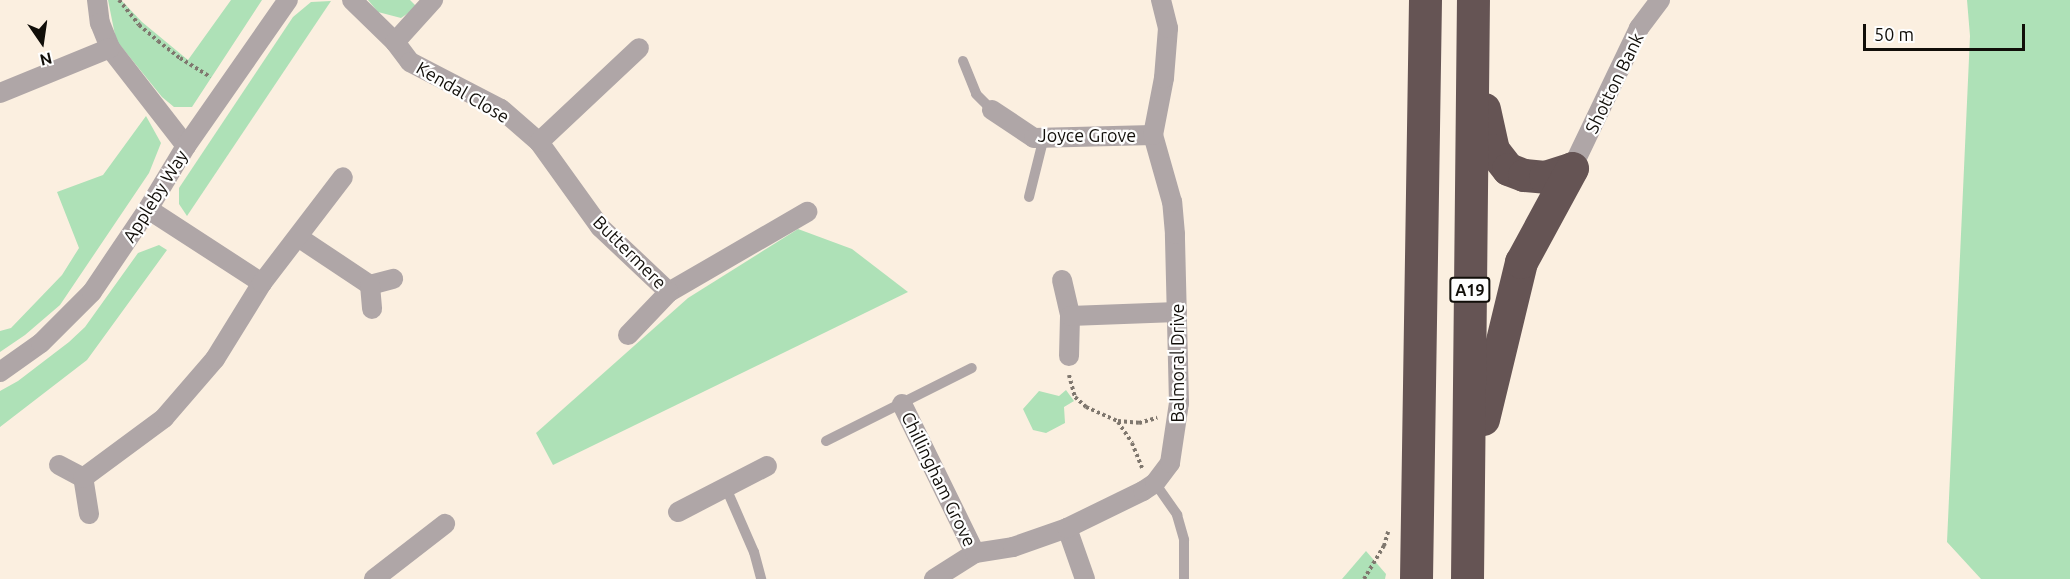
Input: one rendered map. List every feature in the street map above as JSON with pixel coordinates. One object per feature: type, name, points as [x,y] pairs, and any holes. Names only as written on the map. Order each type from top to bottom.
[{"type":"highway","points":[[1416,579],[1425,0]]},
{"type":"highway","name":"A19","points":[[1467,579],[1473,0]]},
{"type":"highway","points":[[1472,55],[1493,150],[1508,169],[1524,175],[1545,177],[1572,168]]},
{"type":"highway","points":[[1468,486],[1500,338],[1521,262],[1572,168]]},
{"type":"highway","points":[[1398,579],[1419,443]]},
{"type":"street","points":[[97,0],[100,23],[110,48],[186,146]]},
{"type":"street","name":"Appleby Way","points":[[0,372],[41,343],[92,292],[148,209],[186,146],[288,0]]},
{"type":"street","name":"Kendal Close","points":[[352,0],[395,42],[410,62],[501,109],[539,142]]},
{"type":"street","points":[[395,42],[434,0]]},
{"type":"street","name":"Balmoral Drive","points":[[1149,487],[1170,463],[1179,403],[1172,202],[1153,135],[1164,78],[1168,28],[1161,0]]},
{"type":"street","name":"Shotton Bank","points":[[1572,168],[1640,28],[1660,0]]},
{"type":"street","points":[[0,93],[110,48]]},
{"type":"street","points":[[539,142],[639,48]]},
{"type":"street","name":"Joyce Grove","points":[[992,110],[1035,138],[1153,135]]},
{"type":"street","name":"Buttermere","points":[[539,142],[600,227],[669,292],[807,212]]},
{"type":"street","points":[[83,478],[164,418],[215,359],[262,284],[343,177]]},
{"type":"street","points":[[148,209],[262,284]]},
{"type":"street","points":[[298,237],[370,285],[393,279]]},
{"type":"street","points":[[1062,280],[1070,316],[1069,356]]},
{"type":"street","points":[[370,285],[372,309]]},
{"type":"street","points":[[628,335],[669,292]]},
{"type":"street","points":[[1070,316],[1177,312]]},
{"type":"street","name":"Chillingham Grove","points":[[902,404],[975,553]]},
{"type":"street","points":[[59,465],[83,478]]},
{"type":"street","points":[[678,512],[767,466]]},
{"type":"street","points":[[83,478],[89,514]]},
{"type":"street","points":[[934,579],[975,553],[1013,547],[1067,528],[1149,487]]},
{"type":"street","points":[[374,579],[445,524]]},
{"type":"street","points":[[1067,528],[1085,579]]},
{"type":"lane","points":[[963,61],[976,94],[992,110]]},
{"type":"lane","points":[[1029,197],[1044,137]]},
{"type":"lane","points":[[826,441],[972,368]]},
{"type":"lane","points":[[1149,487],[1177,514],[1184,540],[1184,579]]},
{"type":"lane","points":[[726,488],[754,552],[761,579]]},
{"type":"path","points":[[119,0],[140,24],[180,58],[228,86]]},
{"type":"path","points":[[1069,356],[1069,381],[1075,397],[1086,408],[1118,421],[1139,423],[1164,416],[1179,403]]},
{"type":"path","points":[[1118,421],[1132,443],[1149,487]]},
{"type":"green space","points":[[108,0],[121,0],[142,22],[188,60],[231,0],[262,0],[192,107],[174,107],[162,97],[116,40]]},
{"type":"green space","points":[[368,0],[410,0],[417,7],[401,18],[378,12]]},
{"type":"green space","points":[[1967,0],[2070,0],[2070,579],[1981,579],[1947,542],[1970,36]]},
{"type":"green space","points":[[331,1],[187,216],[179,204],[179,188],[293,17],[311,2]]},
{"type":"green space","points":[[146,116],[161,143],[149,173],[60,305],[25,335],[0,352],[0,331],[11,328],[62,275],[79,248],[57,192],[103,175]]},
{"type":"green space","points":[[798,229],[852,249],[908,292],[553,465],[536,433],[688,298]]},
{"type":"green space","points":[[159,245],[167,250],[87,360],[0,427],[0,391],[18,381],[69,342],[85,327],[138,253]]},
{"type":"green space","points":[[1066,390],[1074,401],[1064,407],[1065,423],[1046,433],[1033,430],[1023,409],[1039,391],[1059,396]]},
{"type":"green space","points":[[1366,551],[1386,574],[1385,579],[1342,579]]}]
